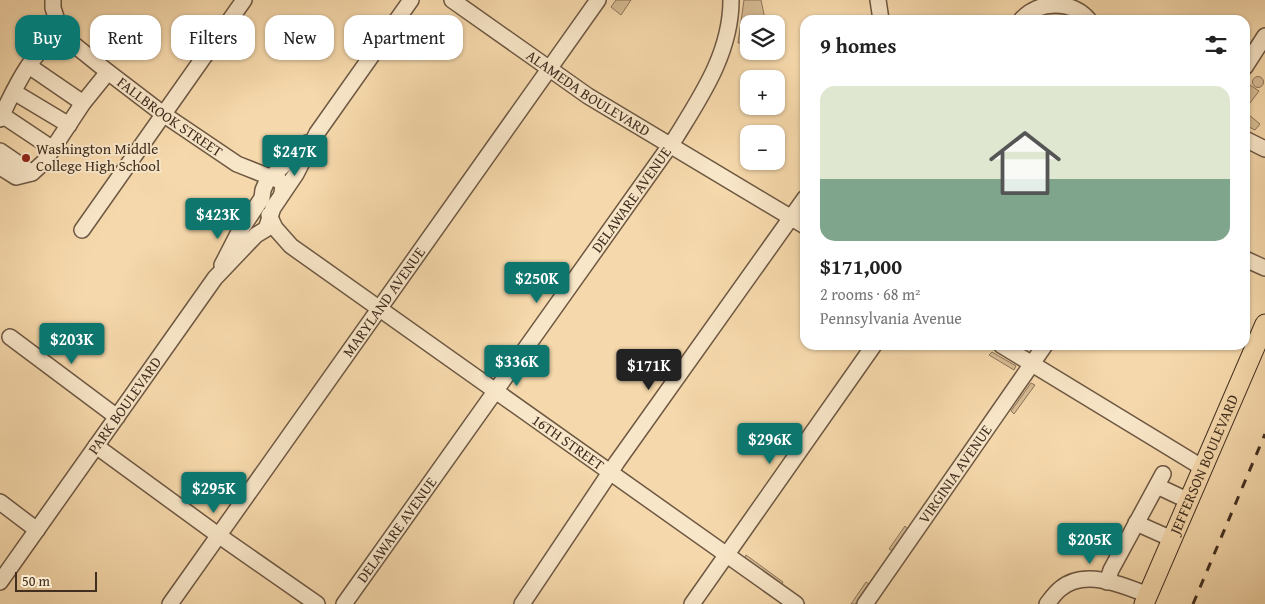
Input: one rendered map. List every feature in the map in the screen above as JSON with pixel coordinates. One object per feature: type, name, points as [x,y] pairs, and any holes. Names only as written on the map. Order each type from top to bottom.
[{"type":"main road","name":"JEFFERSON BOULEVARD","points":[[1146,599],[1265,324]]},
{"type":"street","points":[[53,0],[55,15]]},
{"type":"street","points":[[82,230],[244,0]]},
{"type":"street","points":[[215,278],[248,219],[263,210],[282,193],[296,174],[317,133],[412,0]]},
{"type":"street","name":"ALAMEDA BOULEVARD","points":[[452,0],[588,96],[800,223]]},
{"type":"street","name":"MARYLAND AVENUE","points":[[170,604],[598,0]]},
{"type":"street","name":"DELAWARE AVENUE","points":[[344,604],[669,145],[705,90],[723,50],[731,0]]},
{"type":"street","points":[[878,0],[880,15]]},
{"type":"street","points":[[1025,15],[1038,5],[1051,1],[1064,2],[1075,6],[1084,15]]},
{"type":"street","points":[[1250,59],[1265,36]]},
{"type":"street","name":"FALLBROOK STREET","points":[[80,49],[164,114],[237,164]]},
{"type":"street","points":[[34,60],[29,66],[1,117],[53,149]]},
{"type":"street","points":[[29,66],[83,103]]},
{"type":"street","points":[[0,167],[16,177],[32,173],[44,162],[83,103],[108,72]]},
{"type":"street","points":[[14,92],[68,125]]},
{"type":"street","points":[[259,234],[266,229],[262,198],[264,185],[317,133]]},
{"type":"street","points":[[1250,142],[1265,149]]},
{"type":"street","points":[[0,151],[32,173]]},
{"type":"street","points":[[237,164],[248,167],[257,173],[274,176],[283,186],[282,193]]},
{"type":"street","points":[[237,164],[254,184],[263,210],[275,228],[291,246]]},
{"type":"street","points":[[522,604],[611,472],[800,205]]},
{"type":"street","points":[[248,219],[248,230],[291,246]]},
{"type":"street","name":"PARK BOULEVARD","points":[[0,582],[215,278],[259,234]]},
{"type":"street","name":"16TH STREET","points":[[291,246],[796,604]]},
{"type":"street","points":[[1250,261],[1265,268]]},
{"type":"street","points":[[10,337],[117,417]]},
{"type":"street","points":[[692,604],[870,350]]},
{"type":"street","points":[[1009,350],[1203,468]]},
{"type":"street","name":"VIRGINIA AVENUE","points":[[865,604],[1041,350]]},
{"type":"street","points":[[96,446],[317,604]]},
{"type":"street","points":[[1107,582],[1111,570],[1160,480],[1189,501]]},
{"type":"street","points":[[0,502],[37,530]]},
{"type":"street","points":[[1136,523],[1172,539]]},
{"type":"street","points":[[1047,604],[1060,588],[1071,582],[1086,580],[1107,582],[1146,599]]},
{"type":"shaded area","points":[[616,0],[631,0],[621,15],[611,7]]},
{"type":"shaded area","points":[[744,0],[761,0],[764,15],[742,15]]},
{"type":"shaded area","points":[[1053,10],[1073,15],[1042,15]]},
{"type":"shaded area","points":[[1258,76],[1264,82],[1258,88],[1252,82]]},
{"type":"shaded area","points":[[1250,85],[1259,91],[1250,103]]},
{"type":"shaded area","points":[[1250,116],[1260,124],[1255,130],[1250,128]]},
{"type":"shaded area","points":[[992,352],[1016,366],[1014,370],[989,355]]},
{"type":"shaded area","points":[[1031,383],[1035,385],[1014,414],[1011,411]]},
{"type":"shaded area","points":[[905,526],[908,530],[893,551],[889,549]]},
{"type":"shaded area","points":[[746,555],[783,582],[781,585],[747,560]]},
{"type":"shaded area","points":[[866,582],[869,584],[855,604],[851,604]]},
{"type":"railway","points":[[1193,604],[1265,434]]},
{"type":"place","name":"Washington Middle College High School","points":[[26,158]]}]
